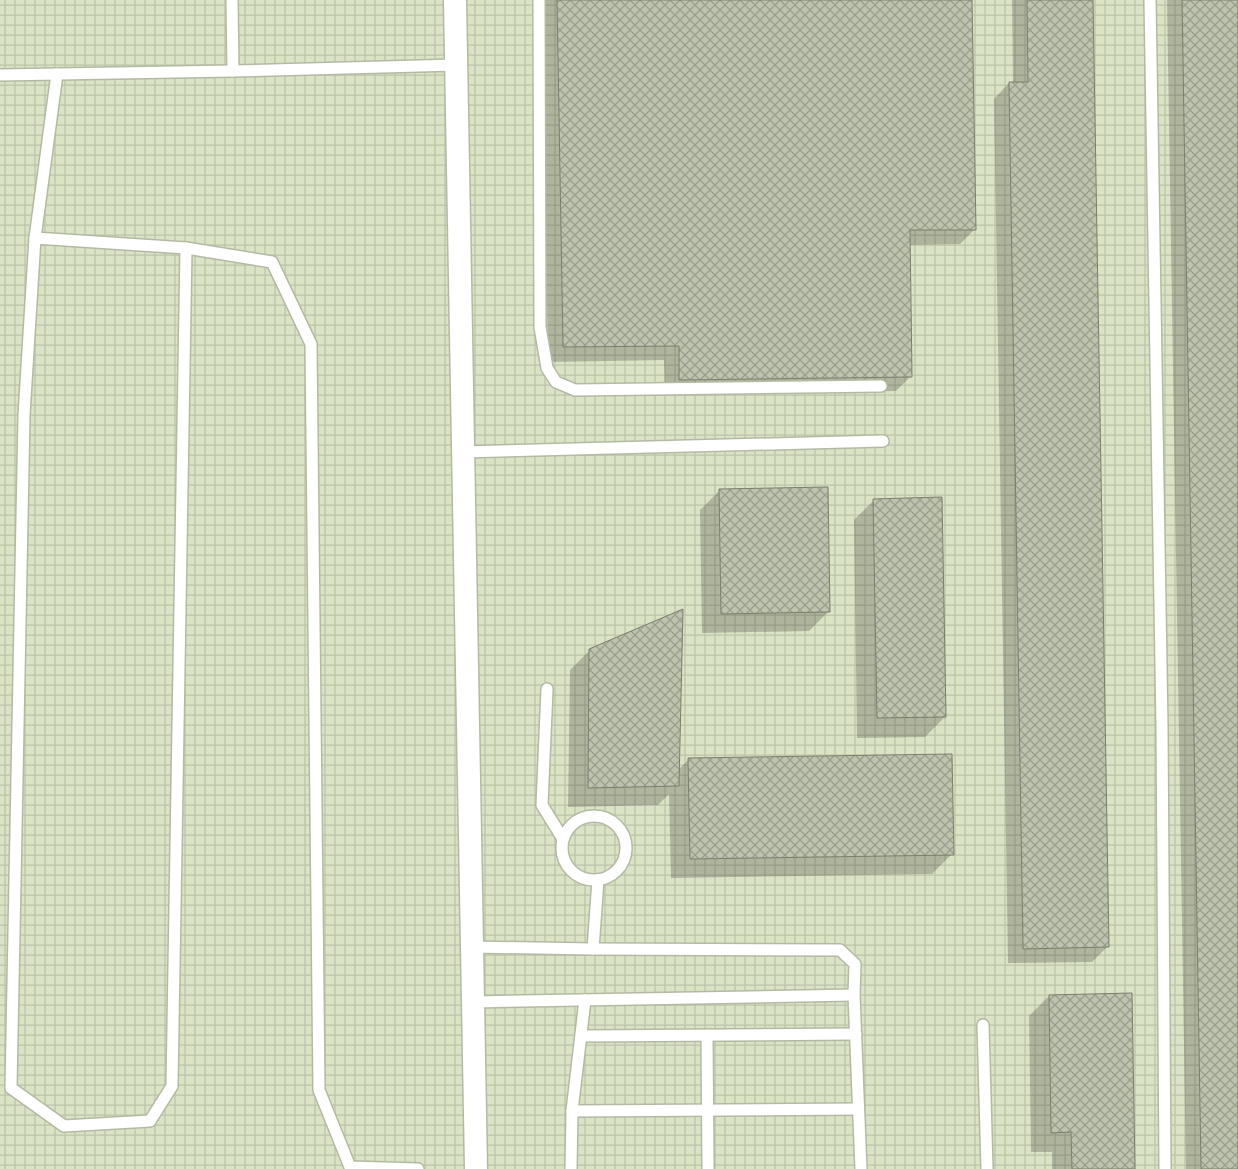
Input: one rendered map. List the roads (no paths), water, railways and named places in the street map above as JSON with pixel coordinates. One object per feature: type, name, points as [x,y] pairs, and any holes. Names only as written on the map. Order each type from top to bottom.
[{"type":"street","points":[[455,0],[476,1169]]},
{"type":"lane","points":[[232,0],[233,71]]},
{"type":"lane","points":[[539,0],[540,327],[547,368],[556,382],[575,390],[881,386]]},
{"type":"lane","points":[[1150,0],[1162,716],[1165,1169]]},
{"type":"lane","points":[[0,75],[456,66]]},
{"type":"lane","points":[[57,74],[35,238],[24,415],[11,1088],[64,1126],[150,1121],[172,1086],[186,248]]},
{"type":"lane","points":[[35,238],[186,248],[272,262],[311,344],[318,1090],[350,1167],[418,1169]]},
{"type":"lane","points":[[463,452],[883,442]]},
{"type":"lane","points":[[547,689],[542,805],[563,839]]},
{"type":"lane","points":[[599,816],[613,822],[623,834],[627,849],[623,864],[612,875],[598,880],[582,878],[570,869],[563,855],[563,839],[571,826],[584,818],[599,816]]},
{"type":"lane","points":[[593,949],[598,880]]},
{"type":"lane","points":[[472,947],[840,950],[855,964],[854,995],[860,1169]]},
{"type":"lane","points":[[473,1002],[854,995]]},
{"type":"lane","points":[[571,1169],[572,1111],[585,1000]]},
{"type":"lane","points":[[983,1025],[987,1169]]},
{"type":"lane","points":[[582,1036],[856,1034]]},
{"type":"lane","points":[[707,1035],[708,1169]]},
{"type":"lane","points":[[572,1111],[858,1108]]}]
